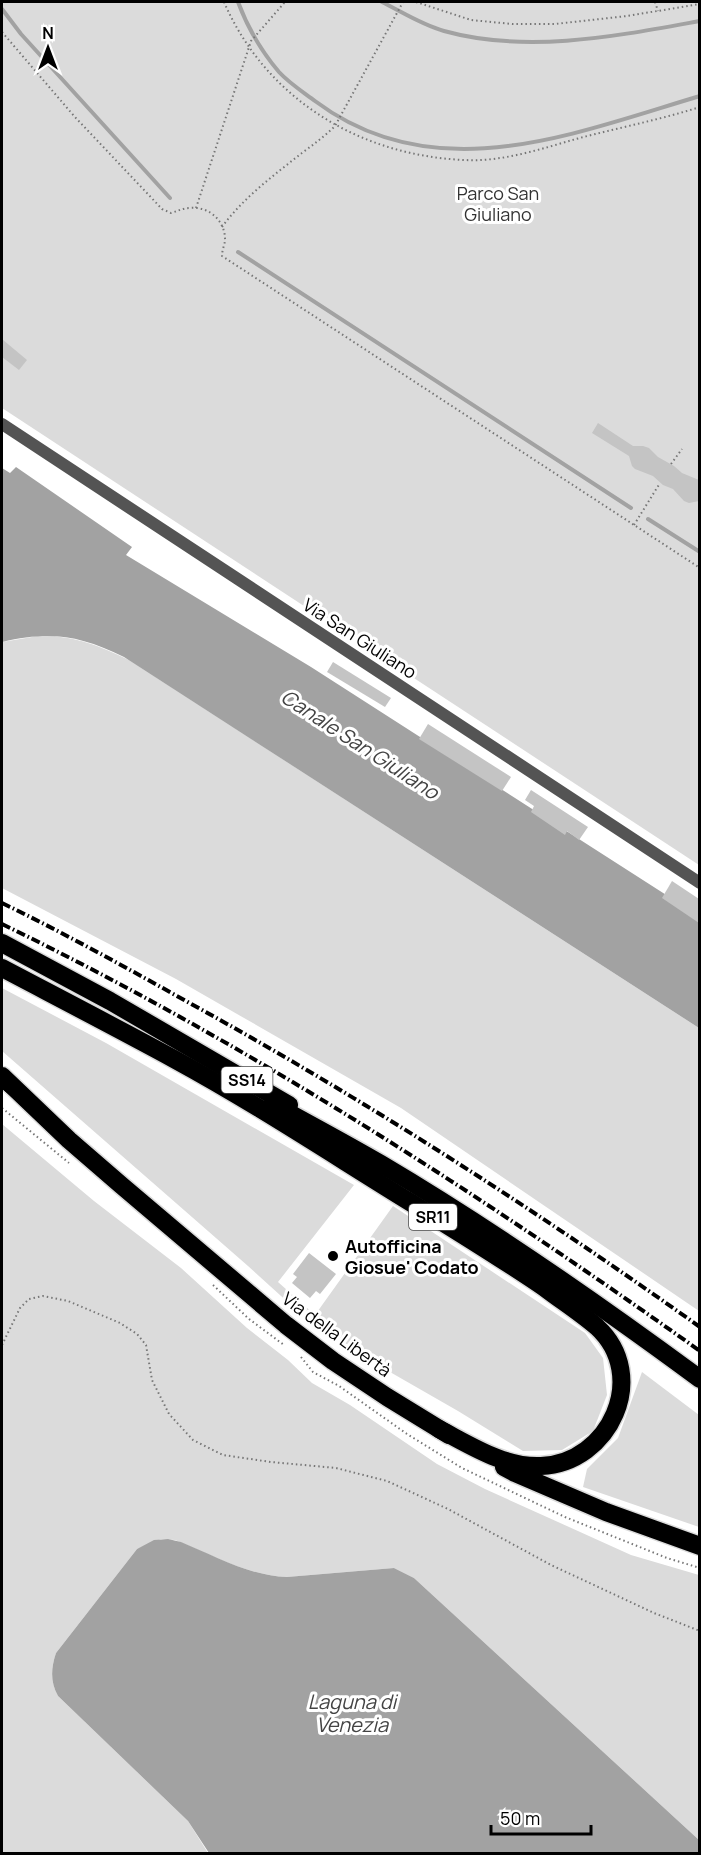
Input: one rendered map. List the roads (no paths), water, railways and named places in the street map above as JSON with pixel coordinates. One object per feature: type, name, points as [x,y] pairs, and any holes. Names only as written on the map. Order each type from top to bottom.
[{"type":"highway","name":"SS14","points":[[2,943],[110,1001],[286,1103],[381,1165]]},
{"type":"highway","name":"SR11","points":[[2,961],[170,1048],[381,1165],[534,1263],[699,1379]]},
{"type":"highway","name":"SR11","points":[[2,968],[203,1076],[513,1266],[587,1318],[608,1339],[614,1350],[620,1372],[619,1404],[603,1436],[589,1449],[568,1461],[541,1466],[517,1464],[487,1453],[439,1429]]},
{"type":"highway","name":"Via della Libertà","points":[[2,1076],[69,1140],[286,1325],[333,1361],[439,1429],[515,1473],[628,1520],[699,1546]]},
{"type":"highway","points":[[2,1090],[69,1140]]},
{"type":"street","name":"Via San Giuliano","points":[[2,423],[699,883]]},
{"type":"water","name":"Canale San Giuliano","points":[[16,467],[132,547],[126,555],[311,667],[699,916],[699,1028],[124,657],[93,644],[64,637],[35,637],[2,642],[2,468],[10,473]]},
{"type":"water","name":"Laguna di Venezia","points":[[168,1539],[181,1542],[246,1569],[273,1576],[287,1577],[394,1568],[414,1578],[699,1840],[699,1853],[209,1853],[188,1821],[58,1696],[53,1680],[52,1670],[56,1653],[137,1549],[154,1540]]},
{"type":"waterway","points":[[238,2],[261,47],[279,72],[292,84],[315,101],[361,128],[408,144],[456,149],[504,146],[554,138],[700,96]]},
{"type":"waterway","points":[[382,2],[420,22],[444,31],[475,38],[507,41],[540,42],[604,37],[700,21]]},
{"type":"waterway","points":[[2,9],[21,34],[170,198]]},
{"type":"waterway","points":[[238,252],[631,508]]},
{"type":"waterway","points":[[648,519],[700,552]]},
{"type":"tram line","points":[[2,942],[214,1059],[456,1207],[593,1298],[700,1375]]},
{"type":"tram line","points":[[2,1088],[68,1141],[268,1314],[368,1389],[509,1472],[605,1515],[654,1534],[700,1548]]},
{"type":"railway","points":[[2,903],[186,1001],[383,1116],[575,1240],[700,1327]]},
{"type":"railway","points":[[2,924],[183,1019],[360,1123],[532,1234],[700,1351]]},
{"type":"place","name":"Autofficina Giosue' Codato","points":[[333,1256]]},
{"type":"park label","name":"Parco San Giuliano","points":[[498,203]]}]
